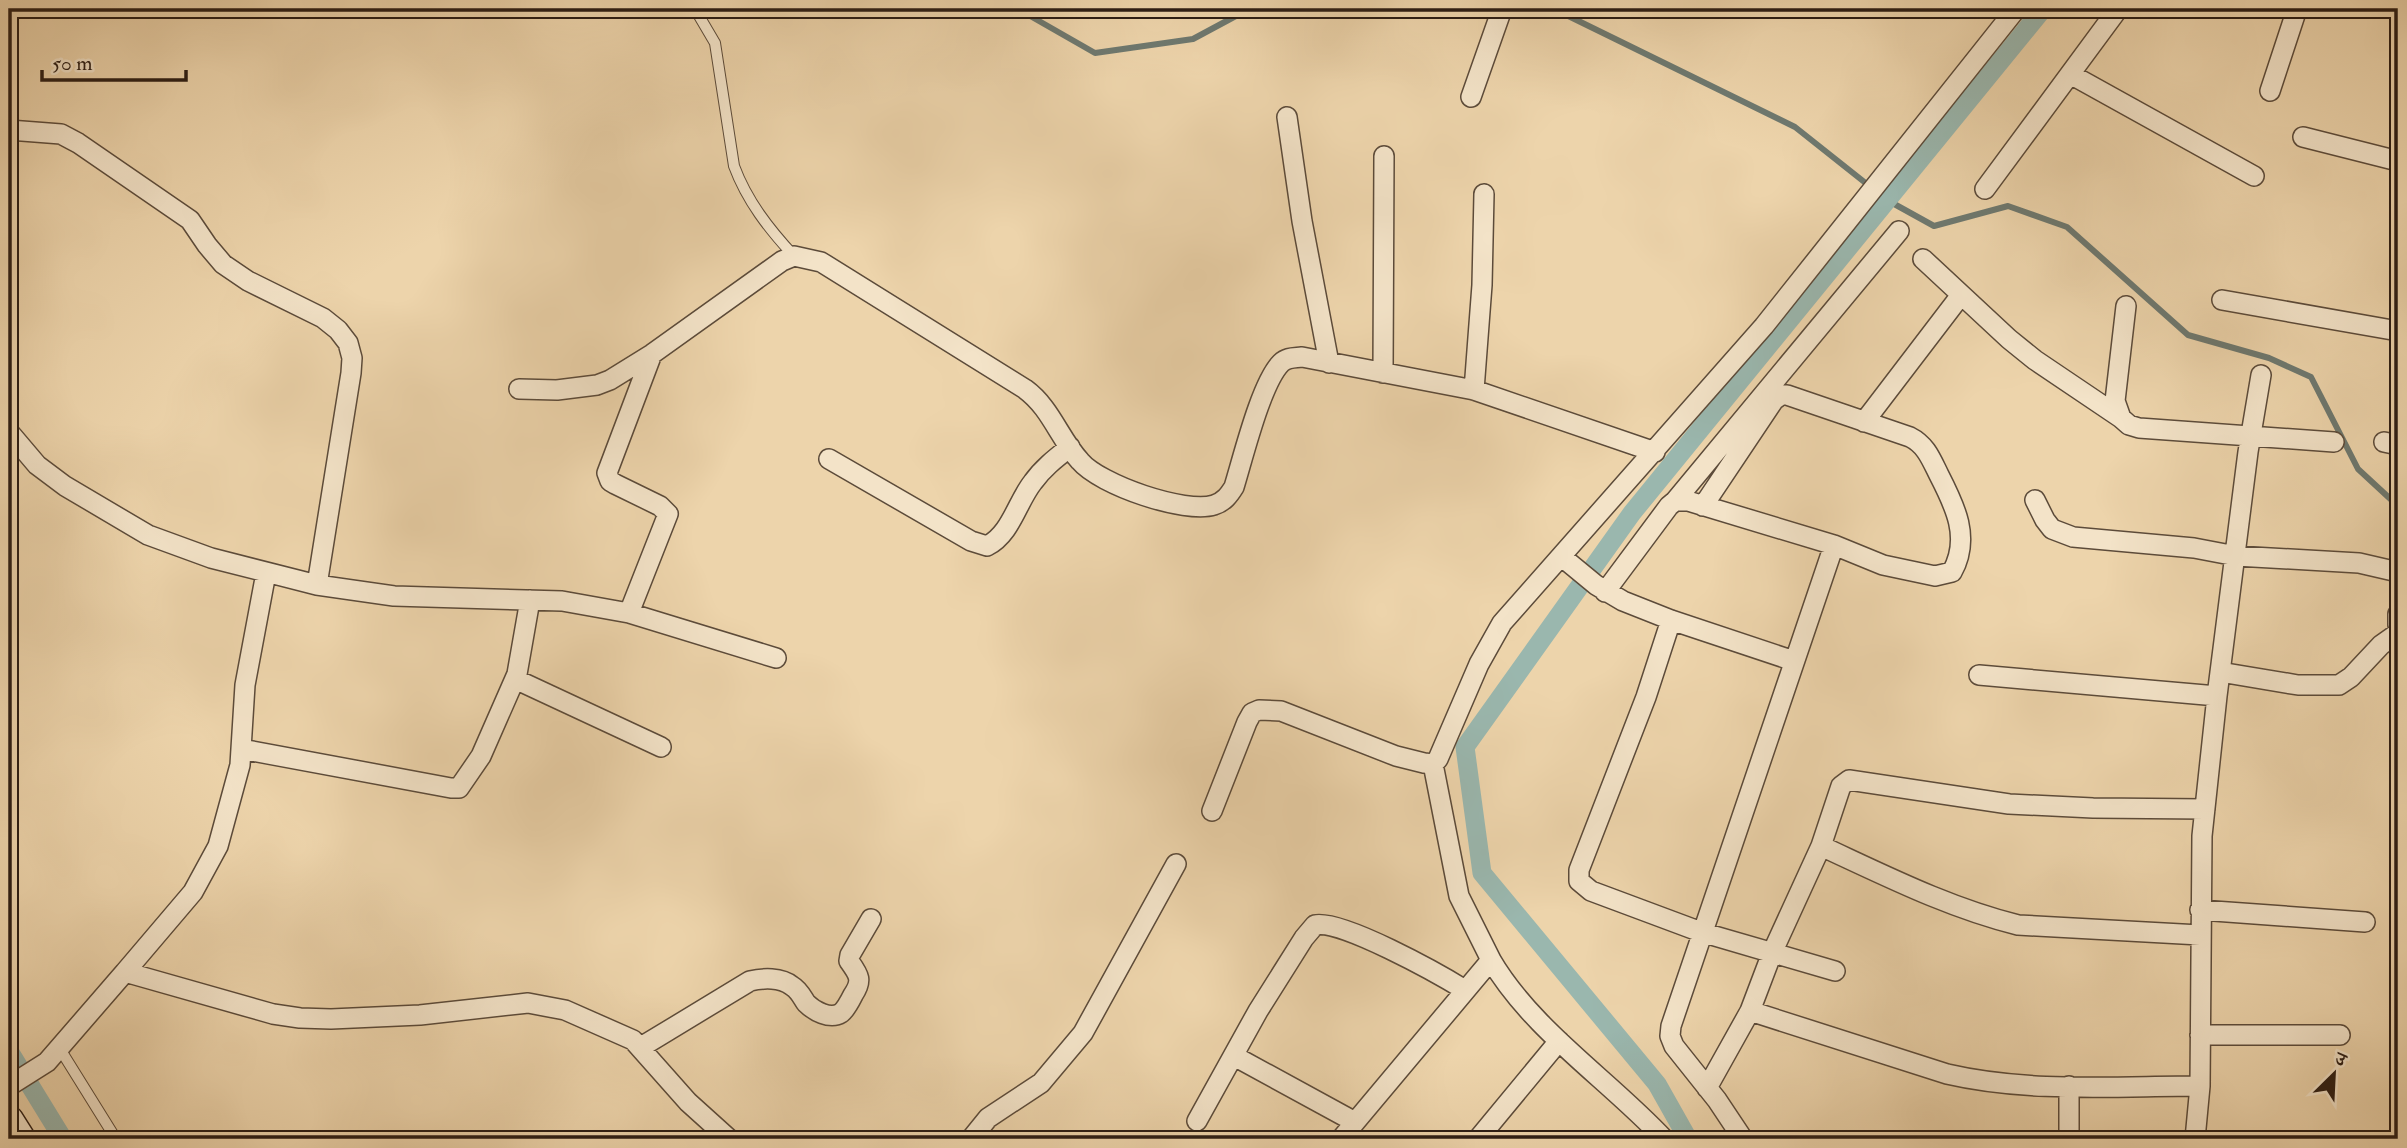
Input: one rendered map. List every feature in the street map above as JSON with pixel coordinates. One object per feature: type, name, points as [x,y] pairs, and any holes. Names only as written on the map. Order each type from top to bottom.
[{"type":"street","points":[[1471,97],[1502,9]]},
{"type":"street","points":[[1212,811],[1247,722],[1252,713],[1259,710],[1281,712],[1395,756],[1433,764],[1442,754],[1479,664],[1502,623],[1567,562],[1655,452],[1764,326],[2016,9]]},
{"type":"street","points":[[1985,189],[2118,9]]},
{"type":"street","points":[[2270,91],[2297,9]]},
{"type":"street","points":[[2070,74],[2254,176]]},
{"type":"street","points":[[1287,117],[1302,221],[1329,363]]},
{"type":"street","points":[[9,130],[61,134],[78,143],[190,220],[223,264],[248,281],[323,318],[338,330],[348,343],[352,358],[351,373],[317,585]]},
{"type":"street","points":[[2304,137],[2398,161]]},
{"type":"street","points":[[1382,373],[1384,156]]},
{"type":"street","points":[[1474,390],[1482,285],[1484,194]]},
{"type":"street","points":[[1601,589],[1899,231]]},
{"type":"street","points":[[519,389],[557,390],[610,380],[652,354],[782,261],[794,256],[821,262],[1025,388],[1038,398],[1048,411],[1081,463],[1102,478],[1168,503],[1202,508],[1224,500],[1234,487],[1265,391],[1281,363],[1288,358],[1302,357],[1474,390],[1655,452]]},
{"type":"street","points":[[1923,259],[2035,360],[2129,425],[2139,428],[2334,442]]},
{"type":"street","points":[[1864,422],[1961,295]]},
{"type":"street","points":[[2222,300],[2398,331]]},
{"type":"street","points":[[2121,418],[2115,401],[2126,306]]},
{"type":"street","points":[[629,613],[668,514],[660,506],[610,481],[607,472],[652,354]]},
{"type":"street","points":[[2195,1139],[2200,1086],[2200,911],[2205,809],[2220,672],[2261,375]]},
{"type":"street","points":[[1675,501],[1688,501],[1703,506],[1834,545],[1871,561],[1935,576],[1952,572],[1960,554],[1959,516],[1924,447],[1910,436],[1796,397],[1781,395],[1774,400],[1703,506]]},
{"type":"street","points":[[9,432],[37,466],[55,479],[148,535],[178,548],[317,585],[394,596],[562,601],[629,613],[776,658]]},
{"type":"street","points":[[829,459],[971,541],[987,546],[1007,526],[1032,483],[1052,461],[1070,447]]},
{"type":"street","points":[[2035,500],[2052,529],[2073,537],[2194,548],[2236,556],[2359,563],[2398,572]]},
{"type":"street","points":[[1743,1139],[1734,1123],[1674,1045],[1671,1026],[1834,545]]},
{"type":"street","points":[[1567,562],[1601,589],[1671,620],[1794,661]]},
{"type":"street","points":[[9,1086],[54,1055],[181,907],[208,868],[218,846],[240,765],[245,685],[266,573]]},
{"type":"street","points":[[241,749],[459,788],[481,756],[515,679],[530,600]]},
{"type":"street","points":[[2398,614],[2398,625]]},
{"type":"street","points":[[1671,620],[1646,696],[1579,870],[1579,881],[1591,891],[1701,932],[1835,971]]},
{"type":"street","points":[[2220,672],[2298,685],[2339,685],[2351,677],[2381,645],[2398,633]]},
{"type":"street","points":[[1979,675],[2217,696]]},
{"type":"street","points":[[515,679],[661,747]]},
{"type":"street","points":[[1433,764],[1459,896],[1491,960],[1509,986],[1559,1041],[1637,1110],[1664,1139]]},
{"type":"street","points":[[1707,1088],[1750,1011],[1772,953],[1821,846],[1841,786],[1849,780],[2009,804],[2205,809]]},
{"type":"street","points":[[1821,846],[1937,899],[1989,918],[2018,925],[2200,935]]},
{"type":"street","points":[[971,1139],[988,1118],[1041,1083],[1083,1033],[1176,864]]},
{"type":"street","points":[[2200,911],[2365,922]]},
{"type":"street","points":[[641,1047],[750,981],[761,979],[784,981],[794,987],[816,1011],[827,1015],[842,1012],[860,983],[860,977],[849,961],[850,955],[871,919]]},
{"type":"street","points":[[1197,1121],[1258,1011],[1315,925],[1331,925],[1416,961],[1465,990]]},
{"type":"street","points":[[1341,1139],[1491,960]]},
{"type":"street","points":[[125,972],[273,1014],[300,1018],[420,1015],[528,1003],[565,1010],[626,1035],[641,1047],[688,1102],[729,1139]]},
{"type":"street","points":[[1750,1011],[1947,1074],[2002,1084],[2200,1086]]},
{"type":"street","points":[[2200,1035],[2340,1035]]},
{"type":"street","points":[[1478,1139],[1559,1041]]},
{"type":"street","points":[[1234,1056],[1355,1122]]},
{"type":"street","points":[[2069,1086],[2069,1139]]},
{"type":"street","points":[[9,1120],[21,1139]]},
{"type":"lane","points":[[695,9],[715,43],[734,166],[740,183],[768,228],[794,256]]},
{"type":"lane","points":[[54,1055],[116,1139]]},
{"type":"waterway","points":[[1018,9],[1095,53],[1193,39],[1247,10],[1258,9]]},
{"type":"waterway","points":[[1554,9],[1795,127],[1887,200],[1934,226],[2008,206],[2067,227],[2188,335],[2269,358],[2311,377],[2358,469],[2398,506]]},
{"type":"waterway","points":[[1688,1139],[1657,1084],[1482,873],[1465,747],[1632,513],[2043,9]]},
{"type":"waterway","points":[[9,1051],[63,1139]]}]
